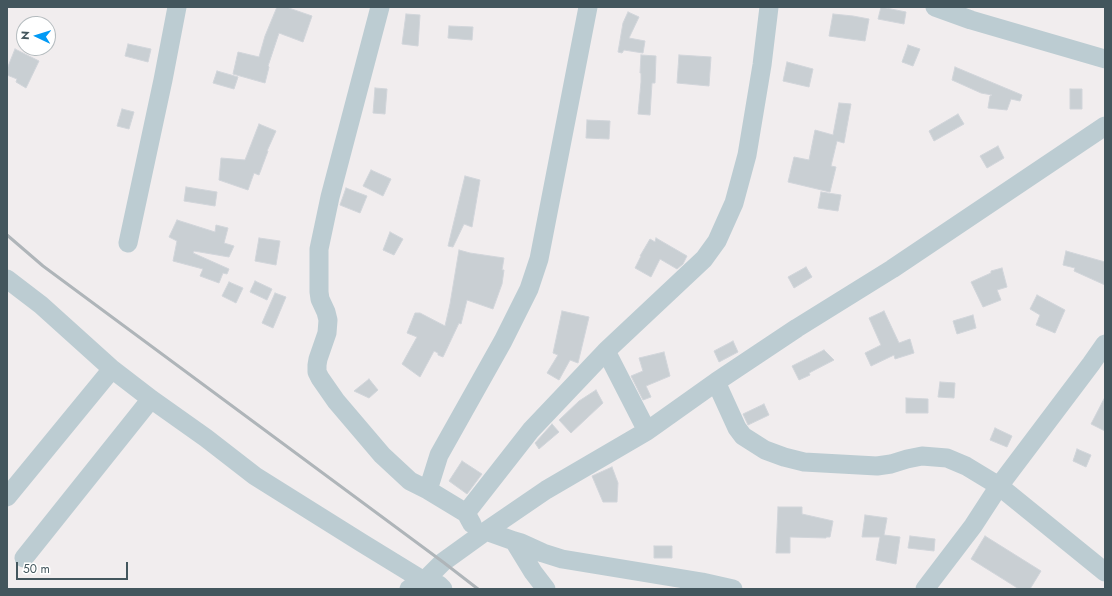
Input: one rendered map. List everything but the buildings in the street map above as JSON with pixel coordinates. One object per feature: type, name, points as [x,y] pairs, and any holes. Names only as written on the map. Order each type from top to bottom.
[{"type":"street","points":[[128,243],[163,80],[176,7]]},
{"type":"street","points":[[380,7],[330,197],[318,249],[319,292],[328,320],[327,333],[317,365],[317,372],[320,378],[336,401],[382,455],[410,481],[466,513],[482,534],[514,541],[562,560],[702,582],[733,589]]},
{"type":"street","points":[[428,490],[439,455],[503,341],[529,289],[540,251],[588,7]]},
{"type":"street","points":[[466,513],[531,430],[606,351],[704,259],[718,240],[734,203],[747,155],[762,65],[769,7]]},
{"type":"street","points":[[935,7],[971,20],[1105,59]]},
{"type":"street","points":[[417,585],[444,562],[482,534],[546,490],[647,431],[716,382],[797,328],[892,269],[1105,126]]},
{"type":"street","points":[[7,280],[41,306],[112,369],[255,476],[362,543],[417,585],[439,585],[443,589]]},
{"type":"street","points":[[925,589],[973,526],[999,486],[1105,344]]},
{"type":"street","points":[[606,351],[647,431]]},
{"type":"street","points":[[7,497],[112,369]]},
{"type":"street","points":[[716,382],[737,428],[743,436],[765,450],[804,462],[878,466],[922,456],[947,458],[966,466],[999,486],[1105,572]]},
{"type":"street","points":[[24,558],[151,399]]},
{"type":"street","points":[[514,541],[533,572],[546,589]]},
{"type":"railway","points":[[7,235],[43,266],[478,589]]}]
